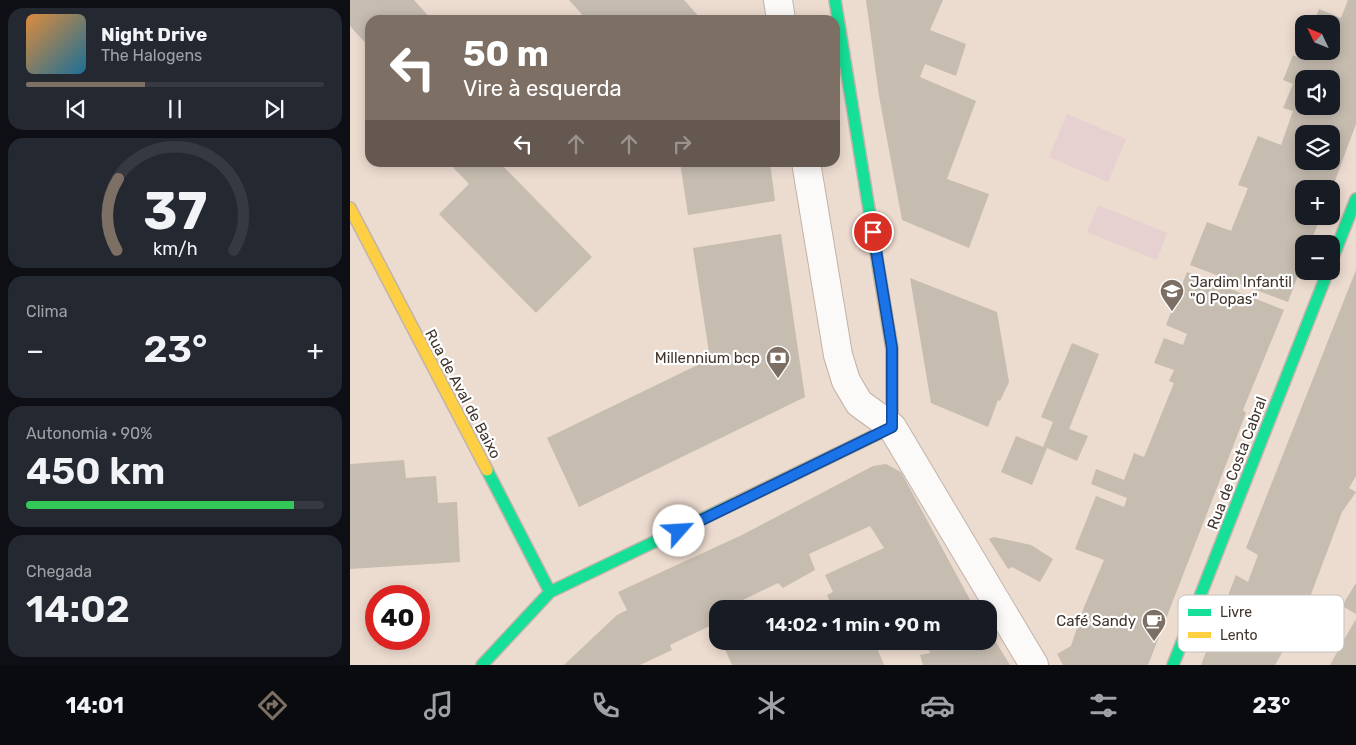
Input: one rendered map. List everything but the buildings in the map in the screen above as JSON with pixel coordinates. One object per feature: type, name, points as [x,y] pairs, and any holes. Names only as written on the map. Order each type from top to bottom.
[{"type":"street","points":[[778,0],[780,15]]},
{"type":"street","points":[[835,0],[837,15]]},
{"type":"street","points":[[840,31],[892,348],[892,427]]},
{"type":"street","points":[[807,167],[838,355],[846,381],[859,403],[892,427],[1034,665]]},
{"type":"street","points":[[1340,239],[1356,199]]},
{"type":"street","name":"Rua de Aval de Baixo","points":[[350,208],[550,592]]},
{"type":"street","name":"Rua de Costa Cabral","points":[[1201,595],[1324,280]]},
{"type":"street","points":[[482,665],[550,592],[892,427]]},
{"type":"street","name":"Rua de Costa Cabral","points":[[1173,665],[1178,652]]},
{"type":"shaded area","points":[[1067,114],[1126,139],[1108,182],[1049,157]]},
{"type":"shaded area","points":[[1098,205],[1167,233],[1157,260],[1087,232]]},
{"type":"traffic: fast","points":[[835,0],[837,15]]},
{"type":"traffic: fast","points":[[840,31],[880,277]]},
{"type":"traffic: fast","points":[[1340,239],[1356,199]]},
{"type":"traffic: fast","points":[[1201,595],[1324,280]]},
{"type":"traffic: fast","points":[[487,470],[550,592]]},
{"type":"traffic: fast","points":[[482,665],[550,592],[733,504]]},
{"type":"traffic: fast","points":[[1173,665],[1178,652]]},
{"type":"traffic: slow","points":[[350,208],[487,470]]},
{"type":"traffic: slow","points":[[733,504],[892,427],[892,349],[880,277]]},
{"type":"place","name":"Jardim Infantil \"O Popas\"","points":[[1172,312]]},
{"type":"place","name":"Millennium bcp","points":[[778,379]]},
{"type":"place","name":"Café Sandy","points":[[1154,642]]},
{"type":"route","points":[[679,531],[892,427],[892,348],[873,232]]}]
